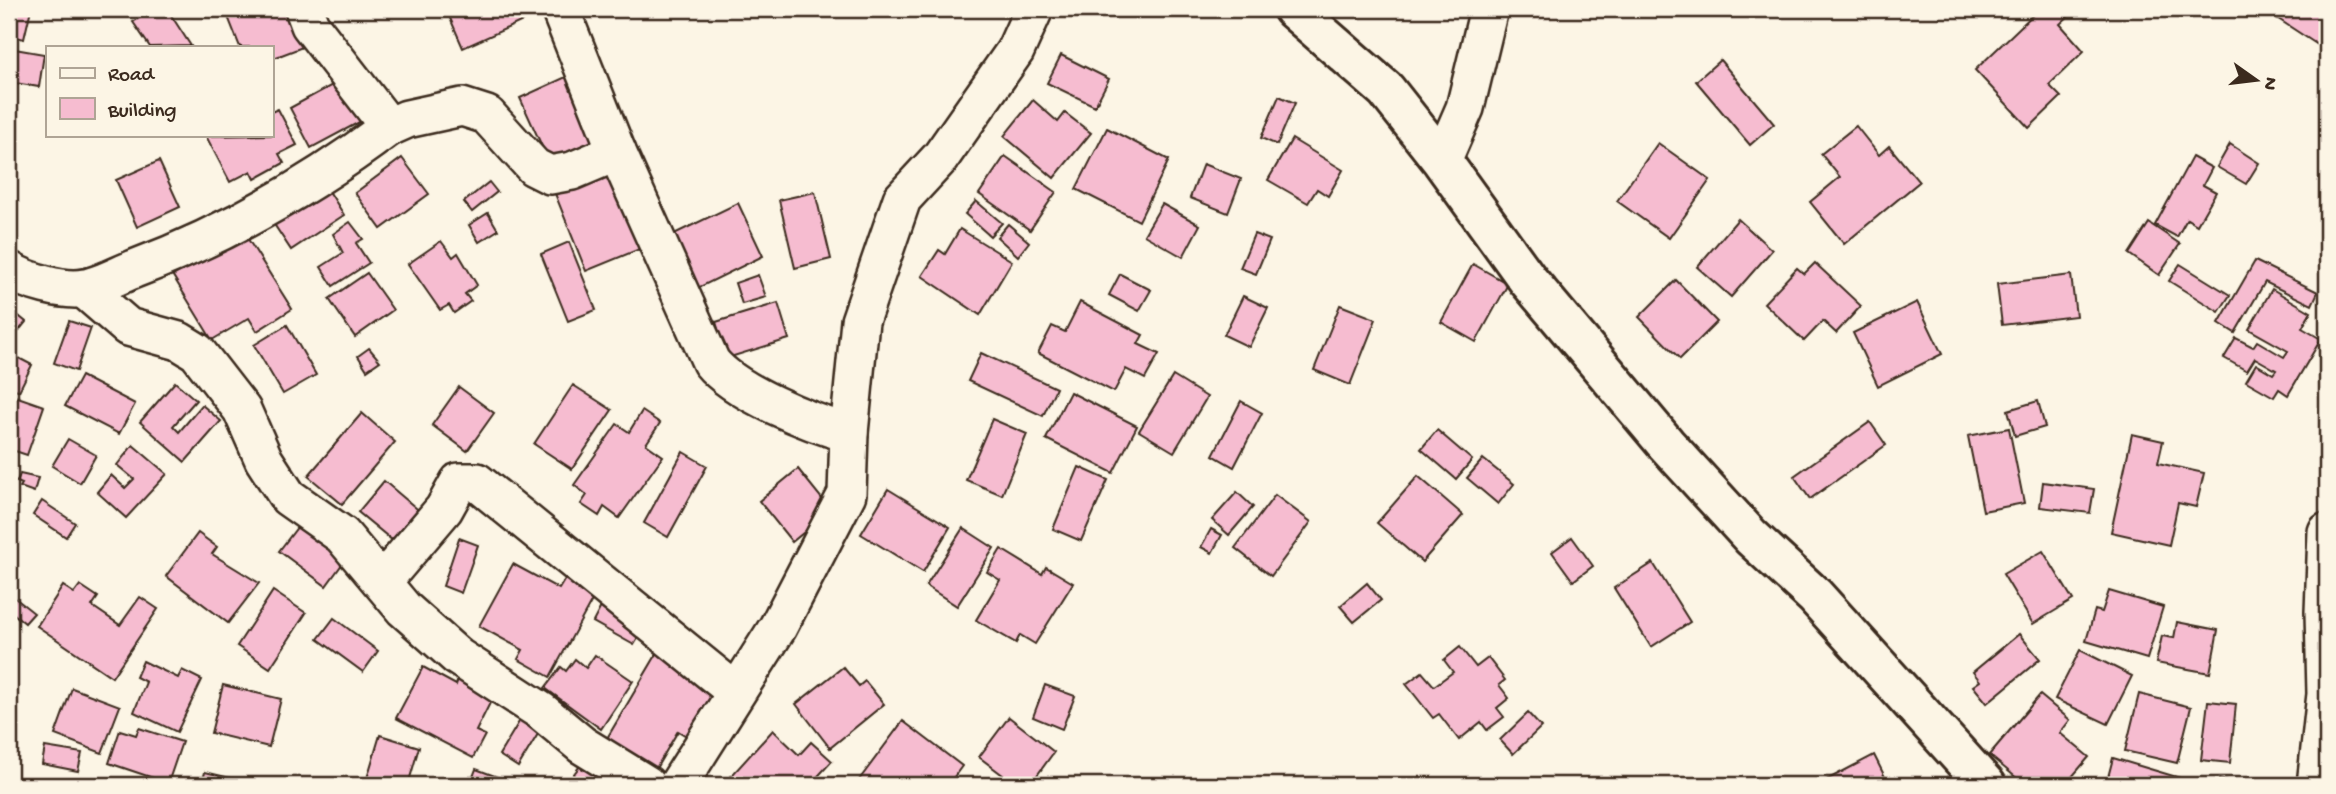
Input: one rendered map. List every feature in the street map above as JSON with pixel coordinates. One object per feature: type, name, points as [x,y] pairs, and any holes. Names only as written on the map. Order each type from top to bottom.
[{"type":"street","points":[[304,9],[310,25],[389,127]]},
{"type":"street","points":[[560,9],[617,152],[699,340],[722,376],[817,425],[849,433]]},
{"type":"street","points":[[678,785],[778,627],[847,494],[849,433],[860,321],[902,199],[940,158],[1015,51],[1034,9]]},
{"type":"street","points":[[1293,9],[1386,90],[1442,161],[1528,280],[1666,444],[1751,537],[1815,596],[1986,785]]},
{"type":"street","points":[[1442,161],[1465,108],[1489,9]]},
{"type":"street","points":[[9,270],[25,281],[84,289],[169,256],[246,218],[349,158],[389,127],[407,119],[462,107],[487,116],[534,167],[550,175],[572,171],[617,152]]},
{"type":"street","points":[[84,289],[128,327],[179,341],[197,352],[242,410],[264,460],[288,497],[342,535],[404,609],[458,657],[541,711],[582,745],[647,785]]},
{"type":"street","points":[[382,582],[444,509],[459,482],[477,482],[736,692]]},
{"type":"street","points":[[2316,785],[2326,694],[2327,532]]},
{"type":"building","points":[[9,9],[31,9],[24,39],[9,35]]},
{"type":"building","points":[[154,9],[167,9],[191,46],[149,46],[133,22]]},
{"type":"building","points":[[225,9],[294,9],[308,45],[273,58],[273,46],[240,46]]},
{"type":"building","points":[[446,9],[520,9],[525,20],[463,48]]},
{"type":"building","points":[[2039,9],[2068,9],[2072,13],[2060,24],[2084,51],[2049,85],[2061,97],[2029,128],[1975,70]]},
{"type":"building","points":[[2263,9],[2327,9],[2327,51]]},
{"type":"building","points":[[9,48],[44,54],[39,87],[9,82]]},
{"type":"building","points":[[1061,55],[1109,79],[1095,106],[1047,83]]},
{"type":"building","points":[[1720,60],[1774,124],[1750,145],[1696,81]]},
{"type":"building","points":[[579,71],[609,136],[550,164],[520,98]]},
{"type":"building","points":[[345,78],[367,118],[311,148],[290,108]]},
{"type":"building","points":[[1279,96],[1295,103],[1277,145],[1261,138]]},
{"type":"building","points":[[1033,100],[1058,122],[1065,113],[1091,133],[1054,178],[1004,136]]},
{"type":"building","points":[[278,109],[297,145],[279,154],[284,163],[255,179],[251,171],[230,182],[206,136],[273,136],[273,111]]},
{"type":"building","points":[[1856,126],[1879,155],[1889,146],[1919,182],[1844,244],[1810,202],[1840,177],[1821,154]]},
{"type":"building","points":[[1107,128],[1169,160],[1139,221],[1076,189]]},
{"type":"building","points":[[1292,139],[1343,170],[1328,196],[1317,189],[1308,203],[1268,180]]},
{"type":"building","points":[[1658,143],[1710,180],[1669,238],[1617,201]]},
{"type":"building","points":[[2230,144],[2259,163],[2246,184],[2217,167]]},
{"type":"building","points":[[1005,156],[1056,192],[1030,230],[979,194]]},
{"type":"building","points":[[2192,157],[2212,168],[2203,185],[2216,192],[2197,225],[2187,219],[2177,237],[2155,225]]},
{"type":"building","points":[[402,158],[429,194],[381,229],[355,193]]},
{"type":"building","points":[[159,161],[180,207],[137,227],[116,180]]},
{"type":"building","points":[[627,161],[659,241],[586,271],[554,191]]},
{"type":"building","points":[[312,164],[344,215],[291,250],[258,200]]},
{"type":"building","points":[[1203,164],[1241,179],[1228,213],[1190,198]]},
{"type":"building","points":[[489,182],[497,192],[472,212],[464,202]]},
{"type":"building","points":[[815,192],[831,259],[795,268],[779,200]]},
{"type":"building","points":[[976,201],[1002,223],[990,236],[965,214]]},
{"type":"building","points":[[738,203],[763,256],[698,288],[672,235]]},
{"type":"building","points":[[1162,204],[1200,225],[1183,257],[1144,235]]},
{"type":"building","points":[[488,213],[498,230],[479,242],[469,225]]},
{"type":"building","points":[[1738,219],[1772,250],[1731,297],[1697,267]]},
{"type":"building","points":[[350,222],[363,239],[356,243],[369,263],[333,286],[321,267],[343,253],[333,234]]},
{"type":"building","points":[[2149,223],[2180,244],[2159,275],[2129,254]]},
{"type":"building","points":[[1008,224],[1029,242],[1018,256],[997,237]]},
{"type":"building","points":[[241,228],[292,309],[257,331],[249,318],[212,340],[173,276],[208,255]]},
{"type":"building","points":[[960,229],[1012,261],[980,315],[922,276],[939,250],[945,254]]},
{"type":"building","points":[[1254,234],[1270,240],[1256,274],[1240,268]]},
{"type":"building","points":[[441,241],[453,257],[458,253],[477,285],[465,294],[471,301],[454,313],[449,305],[440,310],[408,264]]},
{"type":"building","points":[[569,242],[596,310],[568,321],[541,254]]},
{"type":"building","points":[[2255,261],[2318,292],[2312,305],[2265,282],[2235,333],[2219,323]]},
{"type":"building","points":[[1815,263],[1861,306],[1836,333],[1823,321],[1804,341],[1764,303],[1797,268],[1804,274]]},
{"type":"building","points":[[1473,264],[1508,284],[1476,342],[1441,322]]},
{"type":"building","points":[[2180,264],[2230,295],[2219,312],[2169,281]]},
{"type":"building","points":[[367,273],[393,310],[355,337],[329,299]]},
{"type":"building","points":[[1120,274],[1151,290],[1139,311],[1109,295]]},
{"type":"building","points":[[758,275],[766,297],[742,304],[735,283]]},
{"type":"building","points":[[2071,275],[2076,316],[2002,325],[1997,284]]},
{"type":"building","points":[[1676,280],[1717,322],[1680,359],[1639,317]]},
{"type":"building","points":[[2272,289],[2311,312],[2302,328],[2321,339],[2288,395],[2279,389],[2274,397],[2246,381],[2256,364],[2273,374],[2276,370],[2255,358],[2247,371],[2224,358],[2236,338],[2253,347],[2257,341],[2284,357],[2288,351],[2249,329]]},
{"type":"building","points":[[1243,296],[1268,308],[1249,347],[1224,335]]},
{"type":"building","points":[[1080,302],[1143,335],[1138,344],[1159,354],[1145,379],[1126,369],[1114,392],[1038,353],[1052,326],[1065,332]]},
{"type":"building","points":[[1917,302],[1942,354],[1878,386],[1853,333]]},
{"type":"building","points":[[778,303],[789,339],[727,358],[716,322]]},
{"type":"building","points":[[1340,305],[1376,319],[1350,385],[1314,370]]},
{"type":"building","points":[[9,308],[26,322],[9,343]]},
{"type":"building","points":[[69,321],[91,328],[76,371],[54,363]]},
{"type":"building","points":[[287,325],[316,375],[283,394],[254,345]]},
{"type":"building","points":[[369,348],[380,361],[367,370],[358,356]]},
{"type":"building","points":[[981,353],[1056,388],[1043,416],[968,381]]},
{"type":"building","points":[[11,354],[32,365],[19,391],[9,386]]},
{"type":"building","points":[[81,376],[135,404],[119,434],[65,406]]},
{"type":"building","points":[[1173,376],[1207,397],[1174,452],[1139,431]]},
{"type":"building","points":[[175,382],[196,400],[173,426],[179,432],[202,405],[221,421],[185,462],[140,422]]},
{"type":"building","points":[[573,385],[612,410],[572,469],[534,444]]},
{"type":"building","points":[[459,387],[494,413],[467,451],[432,425]]},
{"type":"building","points":[[1070,392],[1137,426],[1113,473],[1046,439]]},
{"type":"building","points":[[9,394],[44,406],[27,455],[9,449]]},
{"type":"building","points":[[1241,401],[1262,413],[1234,467],[1213,455]]},
{"type":"building","points":[[2038,401],[2045,427],[2015,436],[2008,410]]},
{"type":"building","points":[[642,411],[660,423],[646,444],[663,456],[619,518],[604,507],[599,516],[581,504],[587,495],[574,485],[617,424],[629,432]]},
{"type":"building","points":[[362,413],[395,442],[342,504],[308,476]]},
{"type":"building","points":[[992,419],[1027,434],[1002,495],[966,480]]},
{"type":"building","points":[[1870,422],[1886,445],[1810,499],[1794,476]]},
{"type":"building","points":[[2009,428],[2024,503],[1983,511],[1968,436]]},
{"type":"building","points":[[1437,430],[1472,460],[1456,479],[1421,449]]},
{"type":"building","points":[[2132,434],[2163,441],[2158,463],[2204,473],[2196,507],[2178,503],[2169,545],[2111,532]]},
{"type":"building","points":[[68,439],[96,455],[80,483],[52,466]]},
{"type":"building","points":[[133,445],[167,474],[126,518],[97,492],[111,475],[125,488],[134,479],[117,465]]},
{"type":"building","points":[[683,452],[707,466],[668,537],[644,523]]},
{"type":"building","points":[[1483,459],[1514,484],[1498,504],[1467,478]]},
{"type":"building","points":[[1079,467],[1108,480],[1081,541],[1053,529]]},
{"type":"building","points":[[798,469],[831,510],[792,542],[759,501]]},
{"type":"building","points":[[20,474],[38,478],[34,492],[20,487],[22,484],[17,482]]},
{"type":"building","points":[[1418,476],[1463,515],[1422,562],[1377,523]]},
{"type":"building","points":[[384,481],[429,519],[404,550],[358,512]]},
{"type":"building","points":[[2043,482],[2094,489],[2090,513],[2040,507]]},
{"type":"building","points":[[888,489],[950,527],[923,572],[861,534]]},
{"type":"building","points":[[1237,492],[1253,507],[1229,535],[1212,520]]},
{"type":"building","points":[[1275,495],[1311,522],[1271,576],[1235,548]]},
{"type":"building","points":[[42,501],[75,523],[66,537],[33,515]]},
{"type":"building","points":[[305,517],[351,552],[326,586],[279,551]]},
{"type":"building","points":[[963,528],[994,548],[957,606],[926,586]]},
{"type":"building","points":[[1211,529],[1222,535],[1212,553],[1201,547]]},
{"type":"building","points":[[198,533],[217,547],[212,554],[259,583],[228,623],[166,576]]},
{"type":"building","points":[[1572,537],[1593,566],[1573,581],[1552,552]]},
{"type":"building","points":[[459,538],[478,545],[461,593],[443,586]]},
{"type":"building","points":[[1001,549],[1042,574],[1046,567],[1073,583],[1035,644],[1020,635],[1016,643],[976,620],[1000,580],[987,572]]},
{"type":"building","points":[[2043,551],[2073,600],[2033,624],[2003,574]]},
{"type":"building","points":[[1653,563],[1690,622],[1651,647],[1614,588]]},
{"type":"building","points":[[513,564],[559,589],[565,579],[595,595],[550,677],[518,659],[523,650],[479,626]]},
{"type":"building","points":[[1367,583],[1381,600],[1354,622],[1340,606]]},
{"type":"building","points":[[80,585],[98,597],[92,606],[120,625],[140,597],[158,609],[112,677],[37,626],[63,586],[74,593]]},
{"type":"building","points":[[273,591],[306,613],[270,668],[237,646]]},
{"type":"building","points":[[2109,591],[2163,607],[2147,659],[2086,641],[2095,610],[2102,612]]},
{"type":"building","points":[[15,598],[34,613],[25,623],[9,610]]},
{"type":"building","points":[[604,601],[646,625],[634,645],[593,622]]},
{"type":"building","points":[[334,618],[378,651],[363,672],[318,639]]},
{"type":"building","points":[[2177,622],[2218,630],[2210,673],[2156,663],[2162,636],[2174,638]]},
{"type":"building","points":[[2019,634],[2040,659],[1987,703],[1973,686],[1980,681],[1973,672]]},
{"type":"building","points":[[1460,647],[1476,667],[1488,658],[1505,680],[1499,685],[1509,698],[1497,708],[1504,717],[1487,730],[1481,722],[1459,740],[1439,714],[1433,718],[1406,684],[1422,672],[1434,686],[1453,672],[1444,660]]},
{"type":"building","points":[[2080,650],[2132,676],[2108,724],[2055,699]]},
{"type":"building","points":[[658,652],[717,689],[688,737],[678,731],[655,770],[606,740]]},
{"type":"building","points":[[595,655],[633,681],[601,729],[545,688],[561,667],[566,671],[575,659],[586,668]]},
{"type":"building","points":[[143,661],[178,678],[182,670],[202,680],[177,732],[134,712],[146,682],[136,677]]},
{"type":"building","points":[[423,667],[456,685],[458,679],[493,697],[476,731],[485,735],[473,758],[396,718]]},
{"type":"building","points":[[843,667],[859,686],[865,681],[884,704],[830,748],[796,704]]},
{"type":"building","points":[[223,685],[281,699],[269,747],[211,733]]},
{"type":"building","points":[[1045,685],[1075,696],[1062,729],[1033,717]]},
{"type":"building","points":[[72,688],[120,706],[102,753],[55,735]]},
{"type":"building","points":[[2139,694],[2191,707],[2177,763],[2125,751]]},
{"type":"building","points":[[2040,695],[2070,720],[2060,733],[2089,757],[2065,785],[2025,785],[1989,755]]},
{"type":"building","points":[[2208,701],[2236,704],[2230,763],[2201,760]]},
{"type":"building","points":[[525,712],[544,724],[518,767],[499,755]]},
{"type":"building","points":[[1528,713],[1541,727],[1513,754],[1500,740]]},
{"type":"building","points":[[1009,717],[1054,752],[1030,785],[1016,785],[979,757]]},
{"type":"building","points":[[903,721],[962,766],[948,785],[865,785],[859,780]]},
{"type":"building","points":[[139,728],[182,742],[168,783],[109,763],[120,730],[136,735]]},
{"type":"building","points":[[773,730],[799,755],[811,742],[832,761],[810,785],[723,785]]},
{"type":"building","points":[[380,735],[419,747],[408,785],[365,785]]},
{"type":"building","points":[[45,747],[82,753],[78,771],[42,764]]},
{"type":"building","points":[[1874,755],[1887,781],[1879,785],[1817,785]]},
{"type":"building","points":[[586,758],[624,785],[567,783]]},
{"type":"building","points":[[2113,758],[2200,784],[2122,785],[2107,781]]},
{"type":"building","points":[[476,769],[519,785],[470,785]]},
{"type":"building","points":[[205,772],[251,783],[202,785]]},
{"type":"building","points":[[2219,779],[2248,785],[2218,785]]}]
